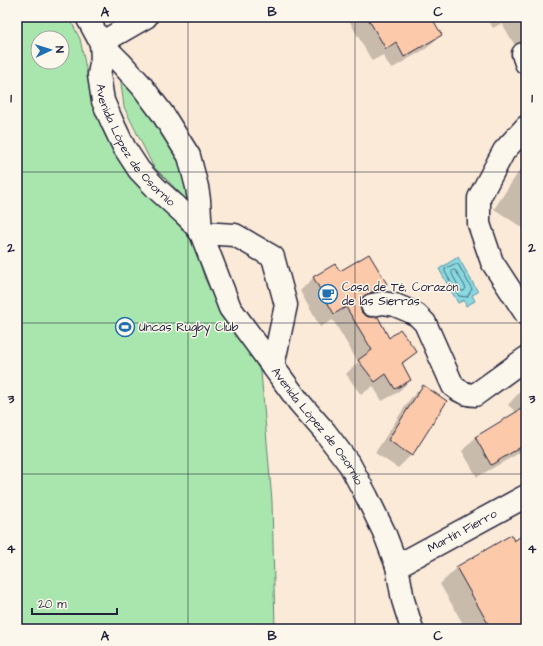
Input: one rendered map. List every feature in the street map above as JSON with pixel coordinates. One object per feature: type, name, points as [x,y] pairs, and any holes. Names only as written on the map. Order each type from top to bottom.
[{"type":"street","name":"Avenida López de Osornio","points":[[87,17],[101,43],[141,85],[162,113],[189,156],[198,188],[201,233]]},
{"type":"street","points":[[101,43],[146,17]]},
{"type":"street","name":"Avenida López de Osornio","points":[[101,43],[102,58],[99,75],[103,101],[124,147],[139,170],[157,189],[189,218],[201,233],[230,308],[299,402],[325,432],[350,465],[368,497],[398,566],[403,600],[412,629]]},
{"type":"street","points":[[526,127],[504,151],[479,198],[479,224],[492,262],[526,314]]},
{"type":"street","points":[[201,233],[235,235],[273,257],[286,305],[273,366]]},
{"type":"street","points":[[372,305],[383,303],[395,305],[417,315],[425,323],[453,386],[458,391],[467,395],[475,395],[526,358]]},
{"type":"street","name":"Martín Fierro","points":[[398,566],[526,496]]},
{"type":"green space","name":"Uncas Rugby Club","points":[[17,17],[69,17],[80,39],[93,103],[107,136],[123,167],[193,242],[205,279],[213,296],[261,372],[272,501],[275,629],[17,629]]},
{"type":"green space","points":[[120,75],[161,127],[184,163],[191,204],[153,166],[124,107]]},
{"type":"water","points":[[458,257],[478,292],[472,295],[475,301],[466,306],[464,300],[458,303],[439,269]]},
{"type":"building","points":[[367,17],[437,17],[433,20],[442,35],[404,57],[396,42],[386,49]]},
{"type":"building","points":[[369,254],[387,284],[364,296],[360,300],[362,313],[368,317],[378,317],[389,338],[400,329],[417,352],[402,363],[411,380],[395,389],[386,374],[375,382],[358,360],[372,350],[346,307],[334,314],[313,277],[335,264],[340,271]]},
{"type":"building","points":[[423,385],[447,401],[412,456],[388,440]]},
{"type":"building","points":[[526,406],[526,444],[491,465],[475,437]]},
{"type":"building","points":[[526,533],[526,629],[491,629],[456,567],[511,535],[514,541]]},
{"type":"place","name":"Casa de Té, Corazón de las Sierras","points":[[328,294]]},
{"type":"place","name":"Uncas Rugby Club","points":[[125,327]]}]
